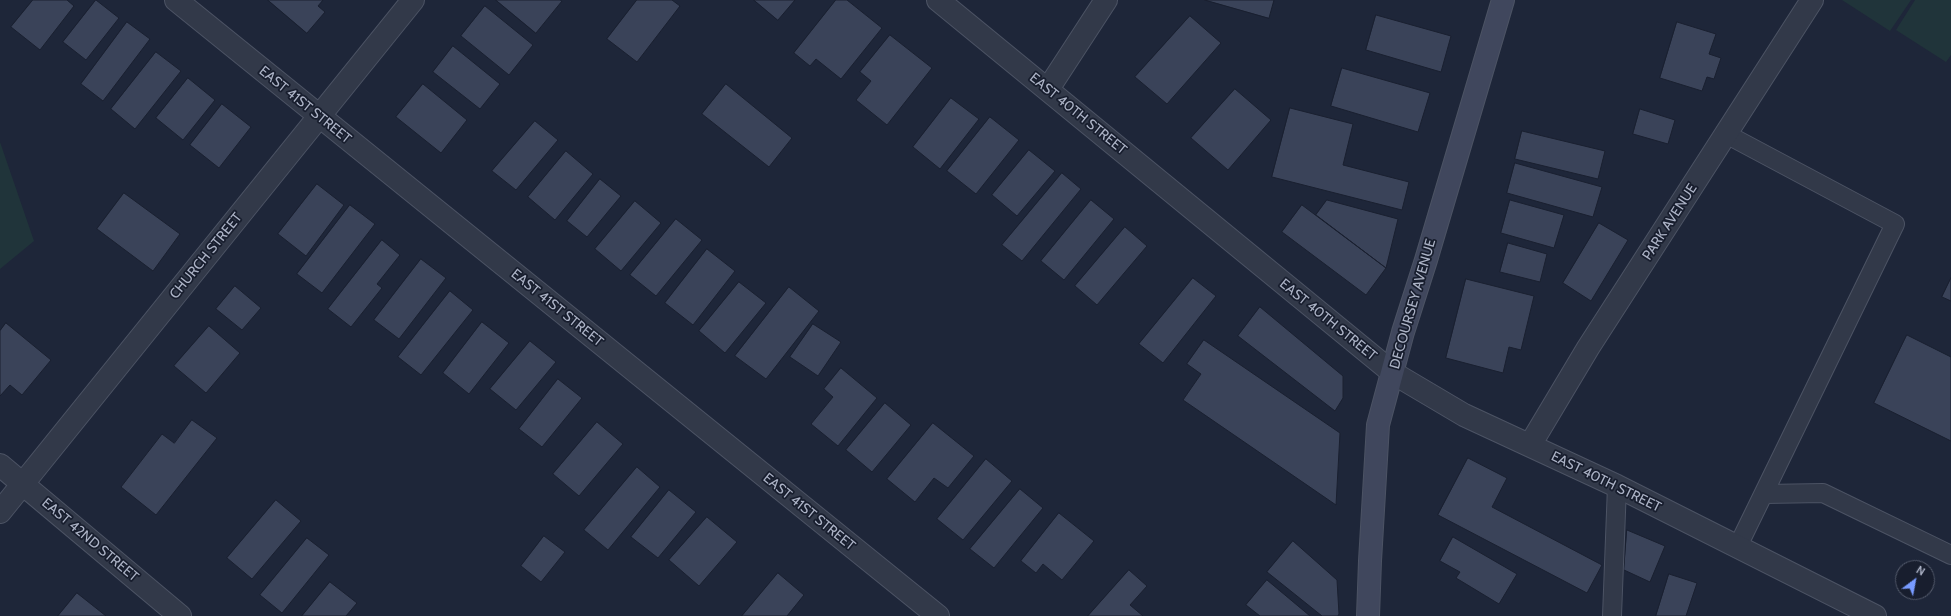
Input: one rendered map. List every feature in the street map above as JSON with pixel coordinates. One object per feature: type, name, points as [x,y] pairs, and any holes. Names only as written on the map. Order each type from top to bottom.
[{"type":"main road","name":"DECOURSEY AVENUE","points":[[1368,616],[1370,553],[1378,425],[1403,332],[1426,260],[1503,0]]},
{"type":"street","name":"EAST 41ST STREET","points":[[176,0],[938,616]]},
{"type":"street","name":"CHURCH STREET","points":[[0,512],[413,0]]},
{"type":"street","name":"EAST 40TH STREET","points":[[938,0],[1393,373],[1464,415],[1617,486],[1737,548],[1875,616]]},
{"type":"street","points":[[1048,89],[1106,0]]},
{"type":"street","name":"PARK AVENUE","points":[[1530,445],[1588,348],[1812,0]]},
{"type":"street","name":"EAST 42ND STREET","points":[[0,466],[180,616]]},
{"type":"lane","points":[[1726,134],[1895,224],[1765,494],[1737,548]]},
{"type":"lane","points":[[1612,616],[1617,486]]},
{"type":"lane","points":[[1765,494],[1823,493],[1951,556]]},
{"type":"shaded area","points":[[1842,0],[1911,0],[1890,31]]},
{"type":"shaded area","points":[[1915,0],[1951,0],[1951,55],[1946,62],[1896,30]]},
{"type":"shaded area","points":[[0,142],[34,241],[0,269]]},
{"type":"building","points":[[33,0],[67,0],[74,6],[40,50],[11,27]]},
{"type":"building","points":[[96,0],[119,18],[86,60],[63,42]]},
{"type":"building","points":[[268,0],[323,0],[318,6],[325,12],[307,33]]},
{"type":"building","points":[[496,0],[560,0],[562,1],[536,33]]},
{"type":"building","points":[[637,0],[672,0],[680,6],[637,62],[607,39]]},
{"type":"building","points":[[754,0],[795,0],[778,20]]},
{"type":"building","points":[[836,0],[847,0],[882,28],[841,79],[816,59],[810,66],[794,53]]},
{"type":"building","points":[[1205,0],[1274,0],[1269,18]]},
{"type":"building","points":[[485,6],[533,45],[509,75],[461,36]]},
{"type":"building","points":[[1376,15],[1451,36],[1441,72],[1366,50]]},
{"type":"building","points":[[1190,16],[1221,43],[1167,104],[1135,77]]},
{"type":"building","points":[[127,22],[150,39],[103,101],[81,84]]},
{"type":"building","points":[[1677,22],[1716,34],[1709,54],[1721,58],[1714,79],[1707,77],[1702,91],[1660,78]]},
{"type":"building","points":[[890,35],[932,68],[887,125],[856,100],[871,81],[860,72]]},
{"type":"building","points":[[453,46],[500,84],[480,109],[433,72]]},
{"type":"building","points":[[156,52],[181,71],[135,129],[111,109]]},
{"type":"building","points":[[1342,68],[1430,93],[1418,132],[1331,106]]},
{"type":"building","points":[[188,78],[215,100],[183,140],[156,118]]},
{"type":"building","points":[[423,84],[467,120],[441,153],[396,117]]},
{"type":"building","points":[[726,84],[792,138],[769,167],[702,114]]},
{"type":"building","points":[[1235,89],[1271,120],[1228,170],[1191,138]]},
{"type":"building","points":[[951,98],[979,119],[940,169],[913,147]]},
{"type":"building","points":[[222,104],[251,127],[219,168],[190,145]]},
{"type":"building","points":[[1290,108],[1353,124],[1343,165],[1409,182],[1402,210],[1272,177]]},
{"type":"building","points":[[1640,109],[1675,120],[1668,144],[1633,134]]},
{"type":"building","points":[[990,117],[1019,140],[976,194],[947,171]]},
{"type":"building","points":[[535,121],[558,140],[516,190],[492,171]]},
{"type":"building","points":[[1522,131],[1605,151],[1598,179],[1515,159]]},
{"type":"building","points":[[1029,150],[1055,171],[1017,216],[992,195]]},
{"type":"building","points":[[566,151],[593,174],[555,220],[528,197]]},
{"type":"building","points":[[1515,163],[1602,187],[1593,217],[1507,193]]},
{"type":"building","points":[[1062,173],[1081,189],[1022,261],[1002,245]]},
{"type":"building","points":[[600,179],[621,196],[587,237],[567,221]]},
{"type":"building","points":[[317,184],[344,205],[306,256],[278,234]]},
{"type":"building","points":[[124,193],[180,234],[153,271],[97,229]]},
{"type":"building","points":[[1091,200],[1114,219],[1064,280],[1041,261]]},
{"type":"building","points":[[1327,200],[1398,219],[1386,268],[1316,215]]},
{"type":"building","points":[[1510,200],[1564,215],[1554,248],[1501,233]]},
{"type":"building","points":[[635,201],[661,223],[621,271],[595,249]]},
{"type":"building","points":[[350,205],[375,224],[322,293],[297,274]]},
{"type":"building","points":[[1302,205],[1386,268],[1366,295],[1282,232]]},
{"type":"building","points":[[676,219],[702,240],[656,296],[630,275]]},
{"type":"building","points":[[1599,223],[1628,240],[1591,301],[1563,283]]},
{"type":"building","points":[[1125,227],[1147,246],[1097,305],[1075,286]]},
{"type":"building","points":[[382,240],[400,255],[377,284],[382,288],[351,327],[328,309]]},
{"type":"building","points":[[1508,243],[1547,254],[1540,282],[1500,272]]},
{"type":"building","points":[[707,249],[735,271],[693,325],[665,303]]},
{"type":"building","points":[[421,259],[446,278],[399,339],[374,320]]},
{"type":"building","points":[[1193,278],[1216,296],[1163,363],[1139,344]]},
{"type":"building","points":[[1951,278],[1951,301],[1942,297]]},
{"type":"building","points":[[1466,279],[1534,296],[1521,350],[1509,347],[1503,373],[1446,358]]},
{"type":"building","points":[[739,282],[766,303],[725,353],[699,331]]},
{"type":"building","points":[[235,286],[261,308],[242,330],[216,309]]},
{"type":"building","points":[[789,287],[819,311],[766,379],[735,356]]},
{"type":"building","points":[[450,291],[473,310],[421,375],[398,357]]},
{"type":"building","points":[[1260,307],[1343,376],[1343,398],[1335,411],[1238,336]]},
{"type":"building","points":[[482,322],[509,343],[469,394],[443,373]]},
{"type":"building","points":[[6,323],[51,360],[22,395],[10,385],[0,396],[0,331]]},
{"type":"building","points":[[813,324],[841,342],[818,376],[790,357]]},
{"type":"building","points":[[209,326],[240,353],[206,393],[174,366]]},
{"type":"building","points":[[1907,335],[1951,357],[1951,441],[1874,403]]},
{"type":"building","points":[[1204,340],[1340,433],[1336,505],[1183,400],[1201,374],[1187,364]]},
{"type":"building","points":[[530,341],[556,362],[516,410],[490,389]]},
{"type":"building","points":[[841,368],[877,398],[838,446],[811,424],[833,397],[824,389]]},
{"type":"building","points":[[558,379],[582,398],[542,447],[519,429]]},
{"type":"building","points":[[885,403],[911,425],[872,472],[846,450]]},
{"type":"building","points":[[192,420],[217,438],[156,515],[121,487],[162,434],[174,443]]},
{"type":"building","points":[[597,422],[623,444],[579,496],[553,474]]},
{"type":"building","points":[[933,423],[974,456],[948,488],[934,478],[915,502],[887,479]]},
{"type":"building","points":[[1468,458],[1507,478],[1492,507],[1602,565],[1587,593],[1438,515]]},
{"type":"building","points":[[986,459],[1012,481],[963,540],[937,519]]},
{"type":"building","points":[[637,467],[660,487],[608,550],[584,530]]},
{"type":"building","points":[[1020,489],[1043,508],[994,568],[970,549]]},
{"type":"building","points":[[669,490],[696,512],[658,558],[631,537]]},
{"type":"building","points":[[276,500],[301,521],[252,579],[227,558]]},
{"type":"building","points":[[1059,513],[1094,541],[1062,580],[1043,564],[1036,573],[1021,561]]},
{"type":"building","points":[[707,517],[737,542],[699,586],[669,560]]},
{"type":"building","points":[[1627,530],[1665,546],[1650,582],[1624,570]]},
{"type":"building","points":[[544,536],[565,552],[541,582],[521,566]]},
{"type":"building","points":[[1453,537],[1517,574],[1499,604],[1456,578],[1460,572],[1440,561]]},
{"type":"building","points":[[307,538],[329,555],[282,613],[260,595]]},
{"type":"building","points":[[1293,541],[1337,580],[1338,616],[1322,616],[1267,572]]},
{"type":"building","points":[[1129,570],[1147,586],[1130,605],[1143,616],[1088,616]]},
{"type":"building","points":[[778,573],[804,595],[787,616],[742,616]]},
{"type":"building","points":[[1669,574],[1697,583],[1686,616],[1656,616]]},
{"type":"building","points":[[1267,580],[1310,616],[1260,616],[1246,605]]},
{"type":"building","points":[[330,582],[357,603],[346,616],[302,616]]},
{"type":"building","points":[[77,593],[106,616],[58,616]]}]
